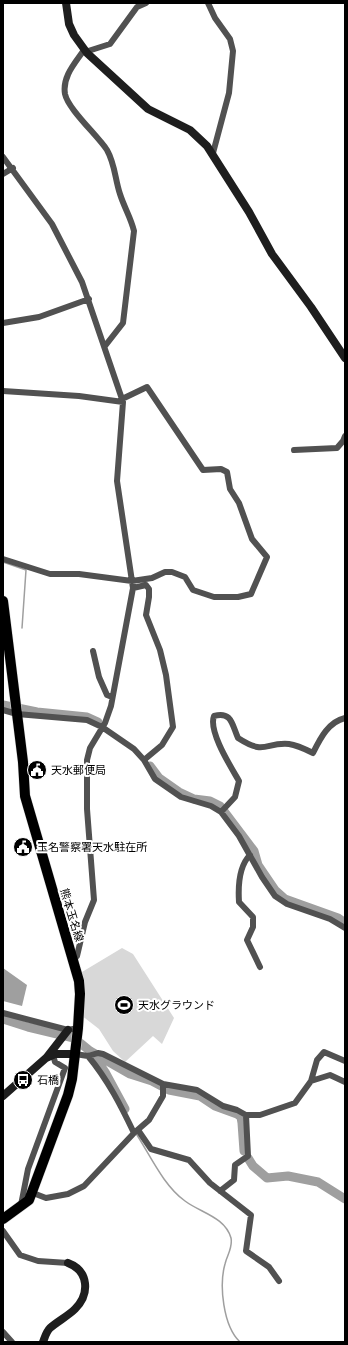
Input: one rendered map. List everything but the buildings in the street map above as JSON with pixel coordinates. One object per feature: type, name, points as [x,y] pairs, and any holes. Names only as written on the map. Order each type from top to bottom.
[{"type":"main road","name":"熊本玉名線","points":[[3,600],[25,796],[79,981],[80,994],[71,1038],[72,1079],[68,1095],[33,1193],[29,1200],[3,1219]]},
{"type":"street","points":[[66,3],[69,24],[85,51],[148,108],[190,130],[200,137],[213,153],[272,254],[311,307],[345,358]]},
{"type":"street","points":[[105,346],[122,323],[134,231],[131,217],[120,194],[113,163],[106,149],[89,131],[65,95],[65,86],[67,76],[85,51],[110,44],[136,7],[146,3]]},
{"type":"street","points":[[208,3],[215,18],[230,39],[233,51],[229,93],[213,153]]},
{"type":"street","points":[[3,157],[52,224],[82,282],[123,400],[117,481],[133,585],[112,697],[103,725],[90,748],[87,760],[87,809],[94,900],[85,922],[77,956],[73,961]]},
{"type":"street","points":[[3,174],[12,168]]},
{"type":"street","points":[[3,323],[39,317],[89,299]]},
{"type":"street","points":[[3,391],[123,400],[147,387],[202,470],[225,470],[230,489],[239,503],[252,539],[267,557],[251,594],[238,598],[214,597],[193,590],[185,577],[172,572],[165,572],[133,585]]},
{"type":"street","points":[[294,450],[337,448],[345,436]]},
{"type":"street","points":[[3,559],[50,574],[79,574],[133,585],[146,585],[149,589],[146,615],[160,650],[169,686],[168,701],[173,716],[173,727],[162,745],[145,760]]},
{"type":"street","points":[[92,651],[99,677],[107,695],[112,697]]},
{"type":"street","points":[[3,710],[16,708],[87,720],[103,725],[134,749],[145,760],[155,779],[181,797],[211,806],[222,812],[250,855],[262,877],[275,896],[282,902],[330,919],[345,928]]},
{"type":"street","points":[[222,812],[236,797],[239,781],[222,749],[213,727],[212,721],[214,716],[221,714],[227,716],[233,723],[238,738],[257,748],[287,744],[295,745],[313,753],[324,731],[345,718]]},
{"type":"street","points":[[250,855],[247,858],[241,874],[238,887],[238,902],[253,917],[253,927],[247,940],[260,967]]},
{"type":"street","points":[[3,1013],[71,1038],[89,1056],[102,1073],[136,1131],[150,1149],[189,1160],[210,1183],[236,1205],[251,1215],[246,1251],[269,1267],[279,1281]]},
{"type":"street","points":[[3,1096],[71,1038]]},
{"type":"street","points":[[50,1056],[71,1038]]},
{"type":"street","points":[[89,1056],[98,1053],[103,1054],[163,1087],[197,1090],[222,1106],[237,1110],[246,1115],[260,1115],[295,1103],[311,1081],[317,1060],[324,1052],[345,1061]]},
{"type":"street","points":[[21,1205],[28,1169],[65,1068],[55,1062],[50,1056]]},
{"type":"street","points":[[311,1081],[330,1075],[345,1082]]},
{"type":"street","points":[[33,1193],[46,1198],[78,1190],[96,1175],[136,1131],[149,1120],[163,1096],[163,1087]]},
{"type":"street","points":[[220,1191],[234,1180],[235,1165],[248,1156],[246,1115]]},
{"type":"street","points":[[3,1231],[20,1255],[38,1261],[68,1263],[77,1268],[86,1282],[84,1293],[74,1310],[50,1328],[44,1342]]},
{"type":"street","points":[[3,1332],[12,1342]]},
{"type":"shaded area","name":"天水グラウンド","points":[[122,948],[133,954],[174,1018],[162,1044],[153,1036],[125,1062],[113,1051],[99,1029],[81,1015],[82,972]]},
{"type":"shaded area","points":[[3,968],[27,985],[22,1006],[3,1001]]},
{"type":"waterway","points":[[3,562],[26,570],[22,628]]},
{"type":"waterway","points":[[3,705],[37,712],[87,717],[98,722]]},
{"type":"waterway","points":[[150,766],[159,778],[179,792],[194,799],[210,801],[220,806],[254,851],[258,865],[275,890],[285,899],[338,918],[345,923]]},
{"type":"waterway","points":[[3,1019],[28,1027],[74,1038],[90,1051],[130,1074],[152,1081],[169,1090],[200,1096],[215,1106],[237,1114],[241,1117],[244,1151]]},
{"type":"waterway","points":[[92,1053],[105,1072],[125,1109]]},
{"type":"waterway","points":[[137,1135],[158,1171],[177,1195],[191,1205],[218,1220],[228,1231],[231,1238],[231,1245],[223,1273],[222,1283],[224,1305],[230,1326],[234,1335],[240,1342]]},
{"type":"waterway","points":[[248,1158],[253,1166],[267,1178],[288,1176],[318,1182],[345,1199]]},
{"type":"place","name":"天水郵便局","points":[[37,770]]},
{"type":"place","name":"玉名警察署天水駐在所","points":[[23,847]]},
{"type":"place","name":"天水グラウンド","points":[[124,1005]]},
{"type":"place","name":"石橋","points":[[23,1080]]}]
